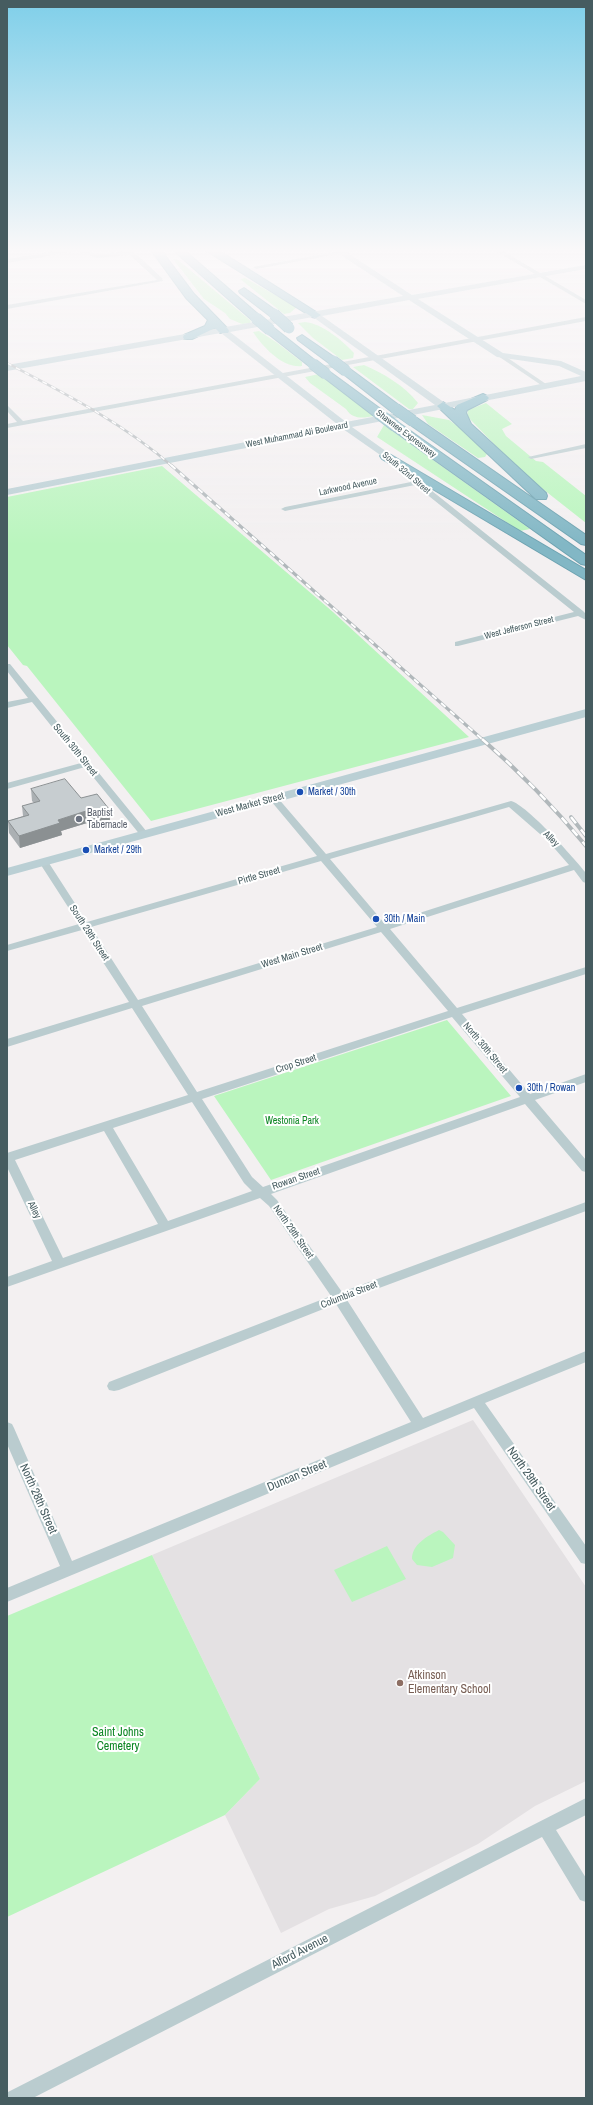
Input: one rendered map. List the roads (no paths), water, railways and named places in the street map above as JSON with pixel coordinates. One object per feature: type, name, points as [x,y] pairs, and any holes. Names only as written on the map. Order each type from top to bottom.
[{"type":"highway","name":"Shawnee Expressway","points":[[293,348],[395,426],[586,562]]},
{"type":"highway","name":"Shawnee Expressway","points":[[316,348],[396,409],[413,417],[586,541]]},
{"type":"highway","points":[[466,424],[460,413],[460,408],[483,398]]},
{"type":"highway","points":[[443,406],[466,424],[520,479],[586,532]]},
{"type":"highway","points":[[386,456],[528,543],[586,576]]},
{"type":"main road","points":[[7,368],[122,348]]},
{"type":"main road","name":"South 32nd Street","points":[[246,348],[345,426],[386,456]]},
{"type":"main road","points":[[362,348],[443,406]]},
{"type":"main road","points":[[490,348],[500,354],[561,364],[586,375]]},
{"type":"main road","name":"West Muhammad Ali Boulevard","points":[[7,492],[345,426],[413,417],[443,406],[586,378]]},
{"type":"main road","points":[[413,417],[428,403],[425,394]]},
{"type":"main road","name":"West Market Street","points":[[7,872],[586,713]]},
{"type":"street","points":[[7,426],[430,348]]},
{"type":"street","points":[[500,354],[546,386]]},
{"type":"street","points":[[7,407],[22,424]]},
{"type":"street","points":[[531,458],[586,446]]},
{"type":"street","name":"South 32nd Street","points":[[386,456],[416,483],[583,616]]},
{"type":"street","name":"Larkwood Avenue","points":[[285,509],[416,483]]},
{"type":"street","name":"West Jefferson Street","points":[[458,644],[583,616]]},
{"type":"street","name":"South 30th Street","points":[[7,666],[144,834]]},
{"type":"street","points":[[7,705],[33,699]]},
{"type":"street","points":[[7,786],[87,764]]},
{"type":"street","points":[[274,799],[384,928]]},
{"type":"street","name":"Pirtle Street","points":[[7,948],[511,804]]},
{"type":"street","name":"Alley","points":[[511,804],[536,824],[576,866],[586,880]]},
{"type":"street","name":"South 29th Street","points":[[44,862],[135,1004]]},
{"type":"street","name":"West Main Street","points":[[7,1043],[384,928],[576,866]]},
{"type":"street","name":"North 30th Street","points":[[384,928],[586,1168]]},
{"type":"street","name":"Crop Street","points":[[8,1157],[586,970]]},
{"type":"street","name":"North 29th Street","points":[[135,1004],[248,1180],[273,1203],[339,1298],[420,1425]]},
{"type":"street","name":"Rowan Street","points":[[7,1282],[586,1078]]},
{"type":"street","points":[[106,1125],[164,1226]]},
{"type":"street","name":"Alley","points":[[8,1157],[59,1263]]},
{"type":"street","name":"Columbia Street","points":[[114,1386],[339,1298],[586,1206]]},
{"type":"street","name":"Duncan Street","points":[[7,1595],[586,1356]]},
{"type":"street","name":"North 29th Street","points":[[476,1401],[586,1558]]},
{"type":"street","name":"North 28th Street","points":[[7,1428],[69,1570]]},
{"type":"street","name":"Alford Avenue","points":[[14,2098],[586,1806]]},
{"type":"street","points":[[545,1827],[586,1894]]},
{"type":"railway","points":[[7,363],[71,397],[113,422],[153,450],[172,466]]},
{"type":"railway","points":[[171,465],[483,740]]},
{"type":"railway","points":[[482,739],[536,790],[562,817],[586,846]]},
{"type":"railway","points":[[571,817],[586,836]]},
{"type":"place","name":"Market / 30th","points":[[300,792]]},
{"type":"place","name":"Baptist Tabernacle","points":[[79,819]]},
{"type":"place","name":"Market / 29th","points":[[86,850]]},
{"type":"place","name":"30th / Main","points":[[376,919]]},
{"type":"place","name":"30th / Rowan","points":[[519,1088]]},
{"type":"place","name":"Atkinson Elementary School","points":[[400,1683]]},
{"type":"park label","name":"Westonia Park","points":[[292,1121]]},
{"type":"park label","name":"Saint Johns Cemetery","points":[[118,1740]]}]
